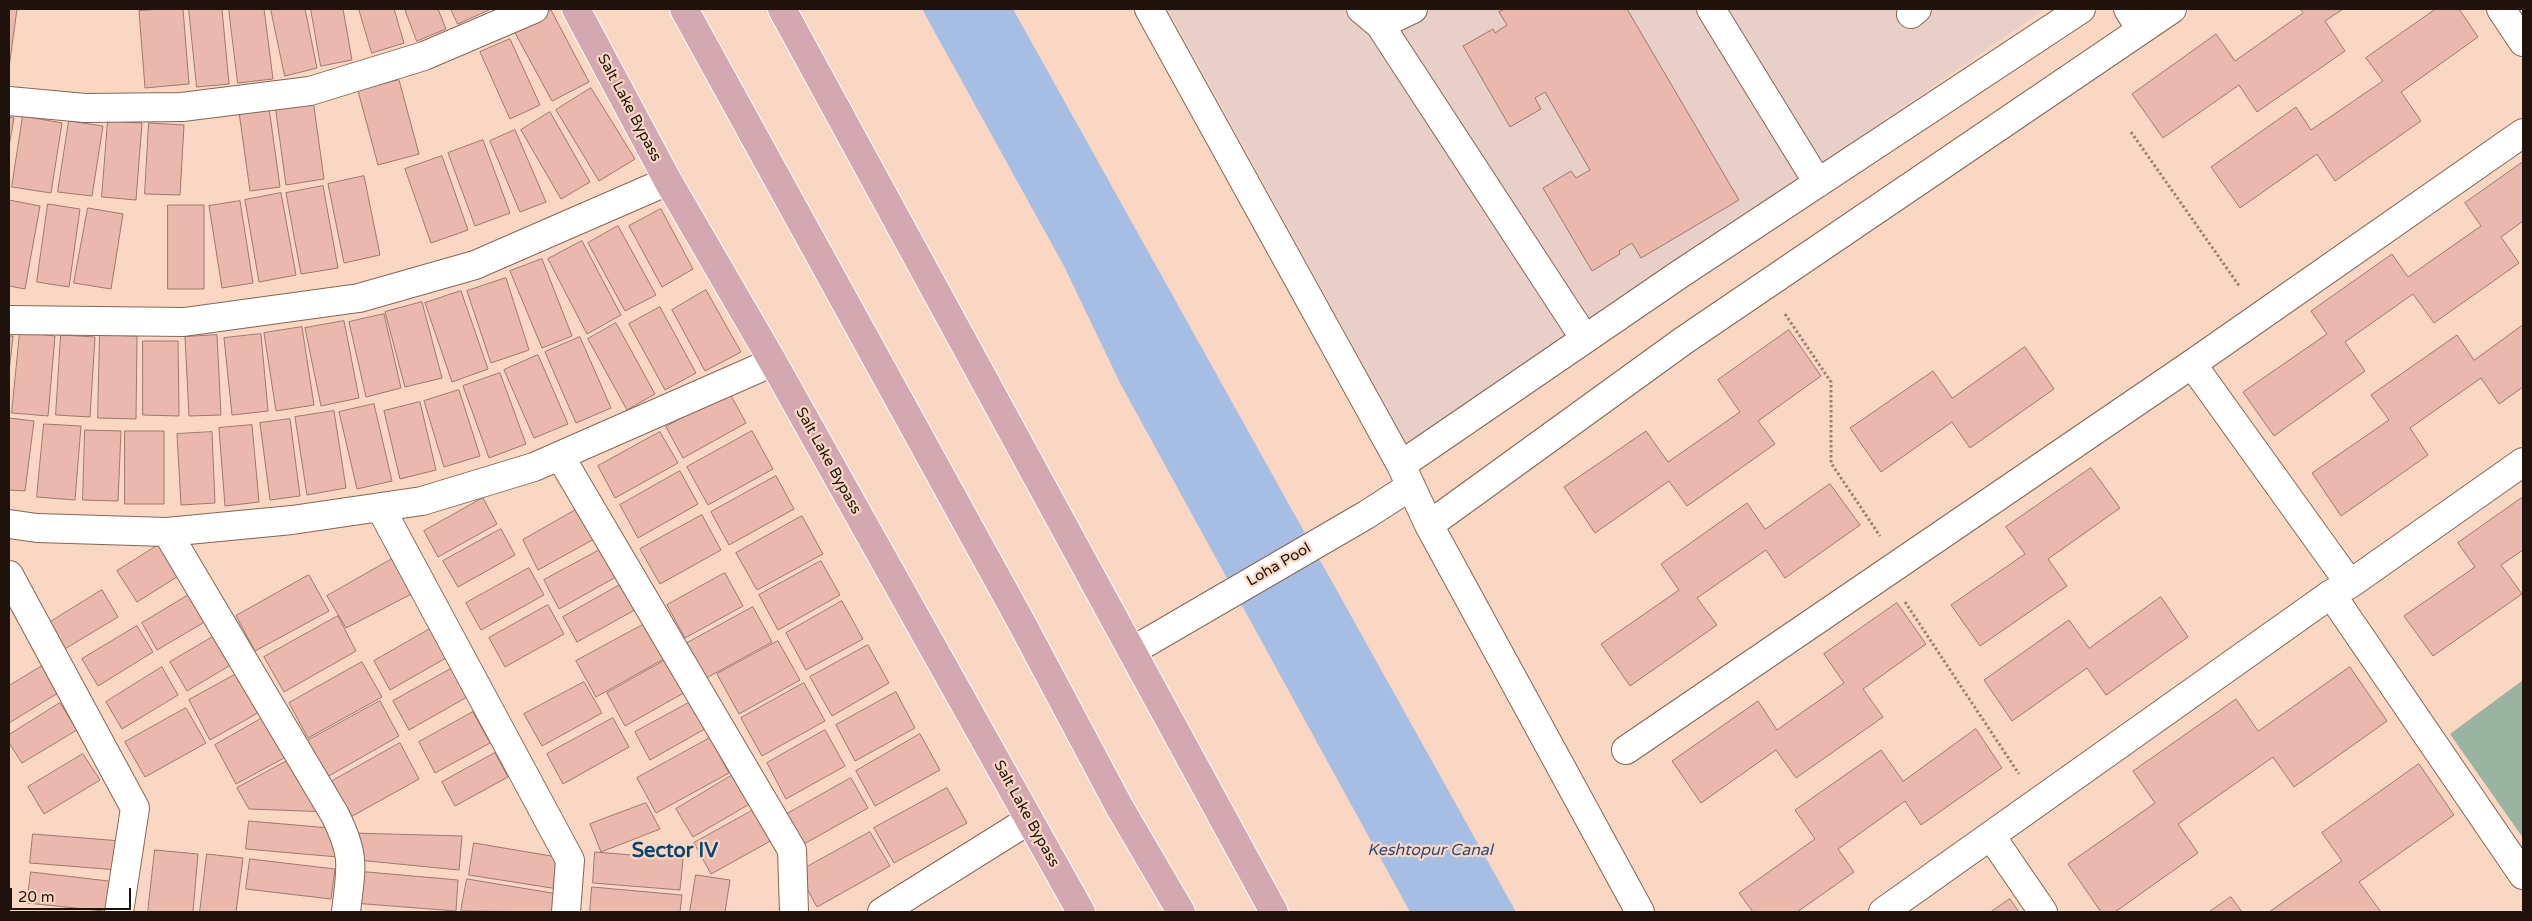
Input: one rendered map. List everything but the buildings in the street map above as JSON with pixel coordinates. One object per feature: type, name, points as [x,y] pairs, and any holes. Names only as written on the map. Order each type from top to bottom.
[{"type":"main road","name":"Salt Lake Bypass","points":[[576,9],[668,181],[773,362],[1081,912]]},
{"type":"main road","points":[[684,9],[1015,610],[1120,808],[1181,912]]},
{"type":"main road","points":[[782,9],[1274,912]]},
{"type":"street","points":[[9,101],[85,108],[182,107],[310,91],[424,56],[534,9]]},
{"type":"street","points":[[1149,9],[1406,476],[1429,525],[1640,912]]},
{"type":"street","points":[[1413,9],[1371,17],[1586,339]]},
{"type":"street","points":[[1711,9],[1818,183]]},
{"type":"street","name":"Loha Pool","points":[[1132,651],[1366,515],[1406,476],[1586,339],[2081,9]]},
{"type":"street","points":[[1429,525],[1682,340],[2135,19],[2172,9]]},
{"type":"street","points":[[2501,9],[2523,42]]},
{"type":"street","points":[[1626,750],[2192,364],[2523,133]]},
{"type":"street","points":[[9,320],[184,322],[359,298],[475,265],[668,181]]},
{"type":"street","points":[[9,524],[37,528],[167,532],[292,520],[422,501],[534,467],[773,362]]},
{"type":"street","points":[[2192,364],[2340,589],[2523,875]]},
{"type":"street","points":[[560,456],[792,850],[794,912]]},
{"type":"street","points":[[1882,912],[2523,462]]},
{"type":"street","points":[[380,507],[570,860],[566,912]]},
{"type":"street","points":[[167,532],[335,815],[348,842],[352,864],[346,912]]},
{"type":"street","points":[[9,575],[136,808],[119,912]]},
{"type":"street","points":[[882,912],[1029,820]]},
{"type":"street","points":[[1991,836],[2043,912]]},
{"type":"path","points":[[2131,132],[2260,316]]},
{"type":"shaded area","points":[[1168,9],[2045,9],[1409,448]]},
{"type":"green space","points":[[2523,680],[2523,838],[2450,734]]},
{"type":"water","name":"Keshtopur Canal","points":[[922,9],[1013,9],[1516,912],[1410,912],[1120,383],[1064,266]]},
{"type":"district","name":"Sector IV","points":[[675,852]]}]
